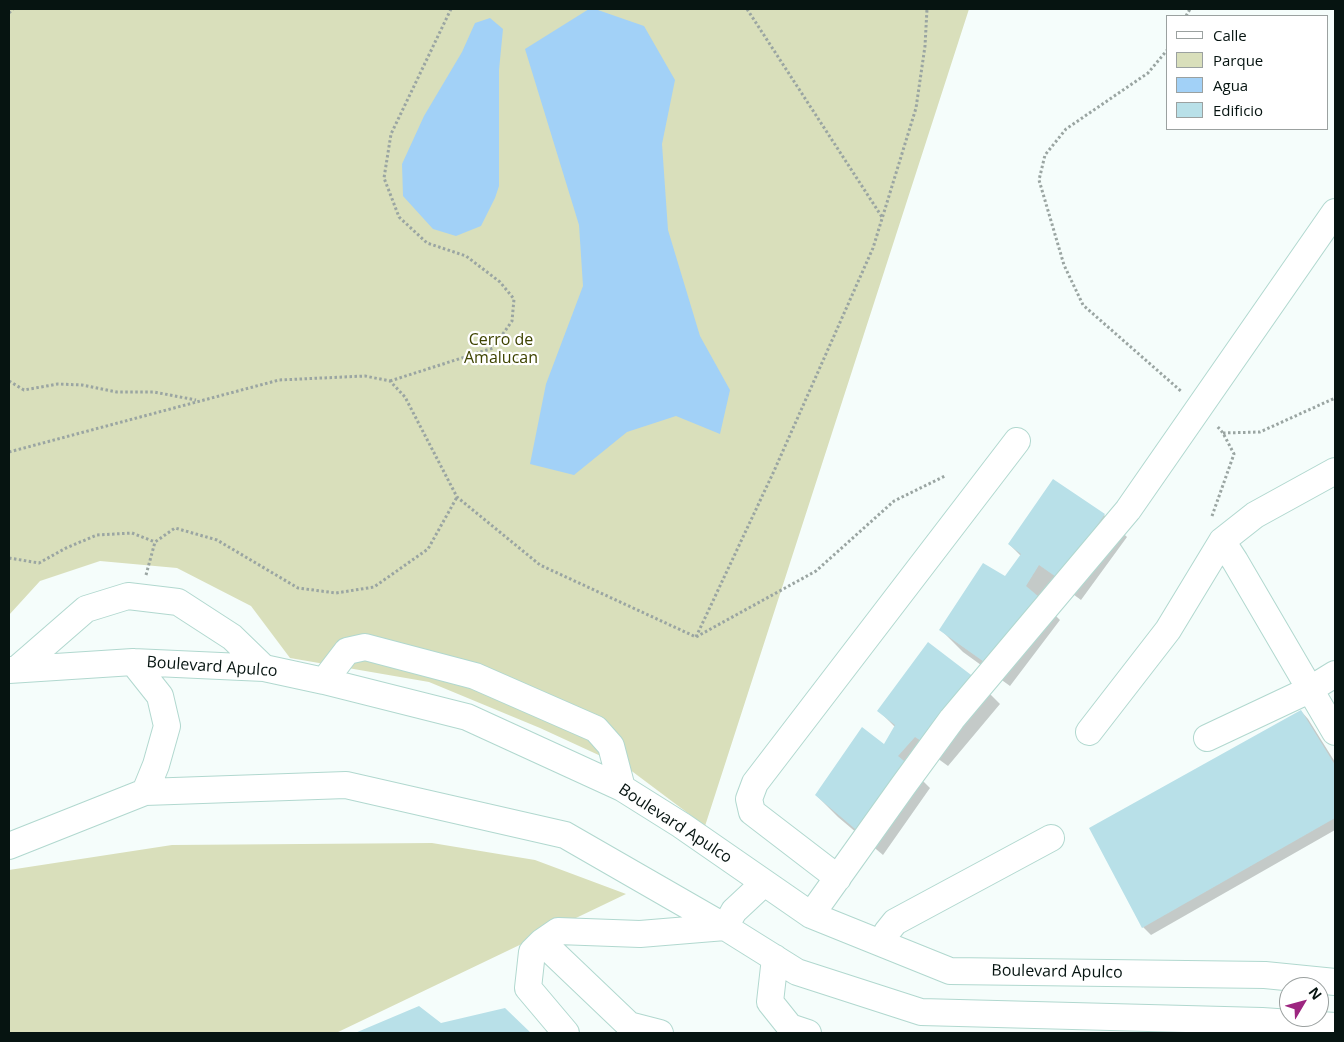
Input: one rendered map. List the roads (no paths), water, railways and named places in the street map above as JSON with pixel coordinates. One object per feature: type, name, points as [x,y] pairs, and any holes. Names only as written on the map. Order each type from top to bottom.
[{"type":"street","points":[[811,915],[952,719],[1128,510],[1201,408],[1335,212]]},
{"type":"street","points":[[838,878],[752,812],[749,799],[755,783],[1017,441]]},
{"type":"street","points":[[1089,732],[1168,630],[1222,541],[1255,515],[1335,471]]},
{"type":"street","points":[[1222,541],[1235,560],[1335,732]]},
{"type":"street","points":[[13,670],[86,609],[128,596],[178,602],[232,637],[264,668]]},
{"type":"street","points":[[324,681],[347,651],[365,647],[475,676],[596,729],[611,746],[622,788]]},
{"type":"street","points":[[133,662],[160,696],[167,726],[156,765],[145,792]]},
{"type":"street","name":"Boulevard Apulco","points":[[13,670],[133,662],[264,668],[467,717],[622,788],[681,825],[811,915],[950,971],[1265,975],[1335,982]]},
{"type":"street","points":[[1207,738],[1309,690],[1335,674]]},
{"type":"street","points":[[9,846],[145,792],[346,786],[565,835],[725,927],[798,972],[921,1012],[1262,1021],[1335,1026]]},
{"type":"street","points":[[883,944],[887,932],[895,922],[1051,838]]},
{"type":"street","points":[[725,927],[734,911],[764,883]]},
{"type":"street","points":[[566,1033],[528,988],[532,952],[558,931],[640,934],[725,927]]},
{"type":"street","points":[[542,942],[629,1024],[660,1033]]},
{"type":"street","points":[[775,958],[770,1002],[790,1027],[808,1033]]},
{"type":"water","points":[[589,9],[595,9],[644,26],[675,80],[662,144],[668,230],[700,336],[730,390],[720,434],[676,416],[627,432],[574,475],[530,464],[546,384],[583,286],[579,225],[525,49]]},
{"type":"water","points":[[490,18],[503,29],[499,70],[499,186],[481,226],[456,236],[433,229],[403,196],[402,164],[424,116],[462,52],[475,23]]},
{"type":"park label","name":"Cerro de Amalucan","points":[[501,349]]}]
